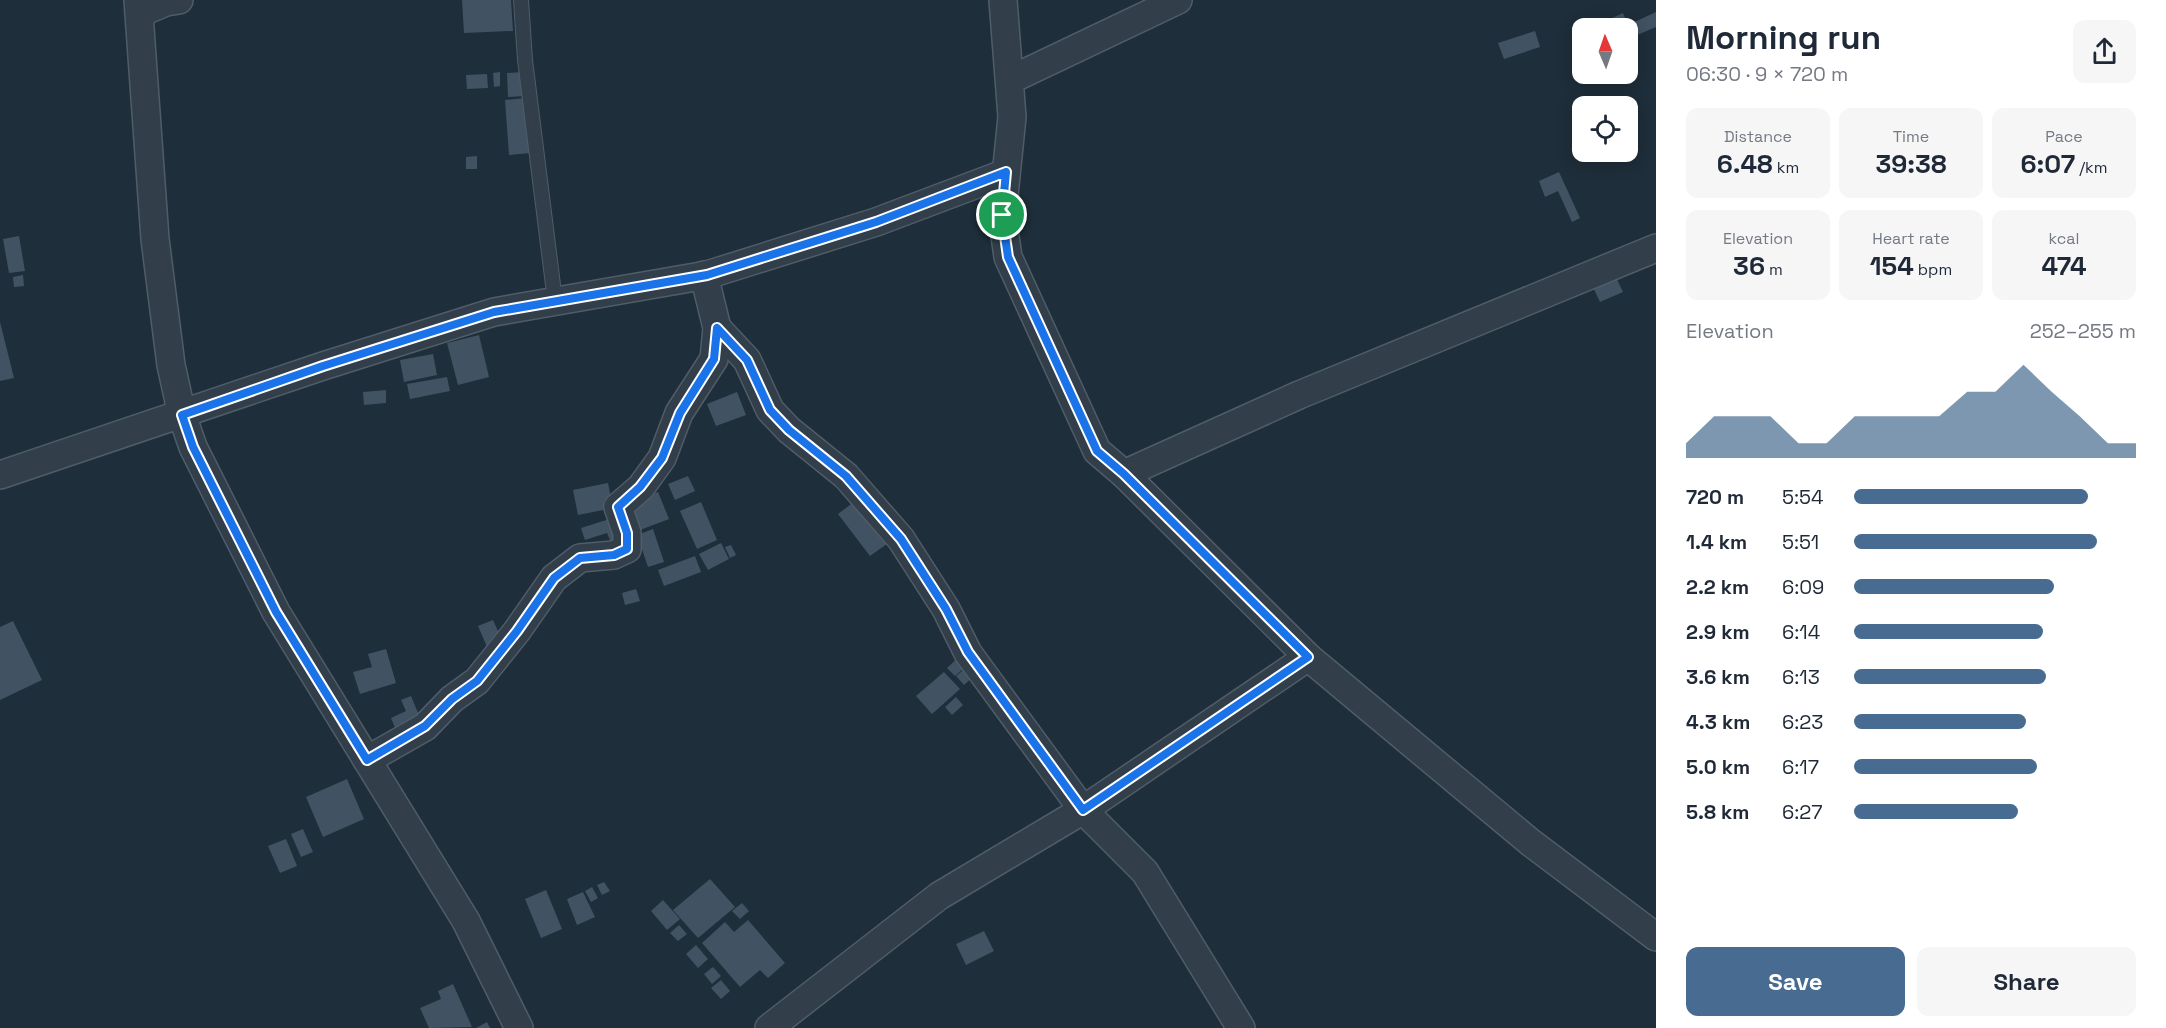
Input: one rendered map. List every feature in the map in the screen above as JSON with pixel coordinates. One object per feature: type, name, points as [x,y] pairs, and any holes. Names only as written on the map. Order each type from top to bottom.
[{"type":"street","points":[[178,0],[139,7],[155,240],[171,365],[182,415],[193,447],[276,612],[466,921],[519,1028]]},
{"type":"street","points":[[1003,0],[1012,117],[1002,215],[1008,257],[1097,451],[1124,474],[1308,657],[1530,842],[1656,937]]},
{"type":"street","points":[[1010,80],[1178,0]]},
{"type":"street","points":[[0,475],[323,366],[494,312],[704,275],[876,222],[1006,172]]},
{"type":"street","points":[[1124,474],[1299,395],[1455,333],[1656,248]]},
{"type":"street","points":[[367,760],[425,726],[452,699],[477,681],[517,631],[554,578],[580,558],[614,555],[627,549],[627,533],[618,507],[640,487],[662,458],[680,413],[714,359],[717,328],[704,275]]},
{"type":"street","points":[[717,328],[747,360],[770,410],[789,430],[846,476],[901,539],[946,609],[968,652],[1083,810],[1145,872],[1240,1028]]},
{"type":"street","points":[[769,1028],[939,896],[1083,810],[1308,657]]},
{"type":"lane","points":[[521,0],[526,70],[555,302]]},
{"type":"building","points":[[462,0],[511,0],[513,31],[464,33]]},
{"type":"building","points":[[1656,12],[1656,27],[1638,35],[1638,20]]},
{"type":"building","points":[[1623,13],[1625,18],[1612,18]]},
{"type":"building","points":[[1535,31],[1540,47],[1504,59],[1498,43]]},
{"type":"building","points":[[500,72],[500,86],[494,87],[493,73]]},
{"type":"building","points":[[523,72],[525,96],[508,97],[507,73]]},
{"type":"building","points":[[487,74],[488,88],[467,89],[466,75]]},
{"type":"building","points":[[526,98],[530,153],[509,155],[505,100]]},
{"type":"building","points":[[477,156],[477,169],[466,169],[466,157]]},
{"type":"building","points":[[1559,172],[1580,218],[1572,222],[1558,191],[1545,197],[1539,181]]},
{"type":"building","points":[[19,236],[25,271],[9,273],[3,239]]},
{"type":"building","points":[[23,275],[24,286],[14,287],[13,277]]},
{"type":"building","points":[[1615,275],[1623,292],[1600,302],[1592,285]]},
{"type":"building","points":[[0,322],[14,378],[0,381]]},
{"type":"building","points":[[479,335],[489,377],[458,385],[447,343]]},
{"type":"building","points":[[433,354],[437,375],[404,382],[400,360]]},
{"type":"building","points":[[447,377],[450,391],[410,399],[407,384]]},
{"type":"building","points":[[386,390],[386,403],[364,405],[363,392]]},
{"type":"building","points":[[737,392],[746,415],[716,426],[707,404]]},
{"type":"building","points":[[688,476],[695,491],[675,500],[668,484]]},
{"type":"building","points":[[608,483],[613,508],[578,515],[573,490]]},
{"type":"building","points":[[658,492],[669,519],[640,530],[630,503]]},
{"type":"building","points":[[859,498],[891,541],[870,556],[838,514]]},
{"type":"building","points":[[701,502],[717,540],[697,549],[680,511]]},
{"type":"building","points":[[616,517],[624,541],[612,545],[607,533],[585,540],[581,528]]},
{"type":"building","points":[[653,529],[664,562],[648,567],[637,535]]},
{"type":"building","points":[[721,543],[729,559],[708,570],[699,554]]},
{"type":"building","points":[[731,545],[736,555],[730,558],[725,547]]},
{"type":"building","points":[[695,556],[701,572],[664,586],[658,570]]},
{"type":"building","points":[[636,589],[640,601],[625,605],[622,593]]},
{"type":"building","points":[[493,620],[502,640],[490,654],[478,626]]},
{"type":"building","points":[[13,621],[42,680],[0,700],[0,627]]},
{"type":"building","points":[[386,649],[396,683],[360,694],[353,672],[372,667],[368,654]]},
{"type":"building","points":[[961,655],[969,664],[955,676],[947,668]]},
{"type":"building","points":[[967,667],[974,676],[964,685],[956,676]]},
{"type":"building","points":[[944,672],[960,689],[932,714],[916,696]]},
{"type":"building","points":[[411,696],[421,720],[396,730],[391,718],[406,711],[401,700]]},
{"type":"building","points":[[956,697],[963,705],[952,715],[945,707]]},
{"type":"building","points":[[347,779],[364,819],[323,837],[306,797]]},
{"type":"building","points":[[303,829],[313,852],[301,857],[291,834]]},
{"type":"building","points":[[286,839],[297,866],[280,873],[268,846]]},
{"type":"building","points":[[710,879],[735,907],[698,938],[673,910]]},
{"type":"building","points":[[604,882],[610,891],[602,895],[597,885]]},
{"type":"building","points":[[592,887],[598,898],[591,902],[585,891]]},
{"type":"building","points":[[546,890],[562,929],[541,938],[525,899]]},
{"type":"building","points":[[583,892],[595,917],[577,925],[567,899]]},
{"type":"building","points":[[663,900],[680,919],[667,930],[651,911]]},
{"type":"building","points":[[742,903],[749,911],[740,919],[732,911]]},
{"type":"building","points":[[748,920],[785,963],[768,978],[760,970],[740,987],[702,943],[725,922],[734,932]]},
{"type":"building","points":[[679,925],[687,934],[678,941],[670,933]]},
{"type":"building","points":[[984,931],[994,951],[966,965],[956,944]]},
{"type":"building","points":[[696,945],[708,959],[698,968],[686,954]]},
{"type":"building","points":[[713,967],[721,976],[712,984],[704,974]]},
{"type":"building","points":[[721,980],[730,991],[721,999],[711,988]]},
{"type":"building","points":[[453,984],[472,1027],[429,1028],[420,1008],[441,999],[438,991]]},
{"type":"building","points":[[487,1022],[490,1028],[476,1028]]},
{"type":"route","points":[[1006,172],[1002,215],[1008,257],[1097,451],[1124,474],[1308,657],[1083,810],[968,652],[946,609],[901,539],[846,476],[789,430],[770,410],[747,360],[717,328],[714,359],[698,388],[680,413],[662,458],[640,487],[618,507],[627,533],[627,549],[614,555],[580,558],[554,578],[517,631],[477,681],[452,699],[425,726],[367,760],[276,612],[193,447],[182,415],[323,366],[494,312],[707,275],[876,222],[1006,172]]}]
